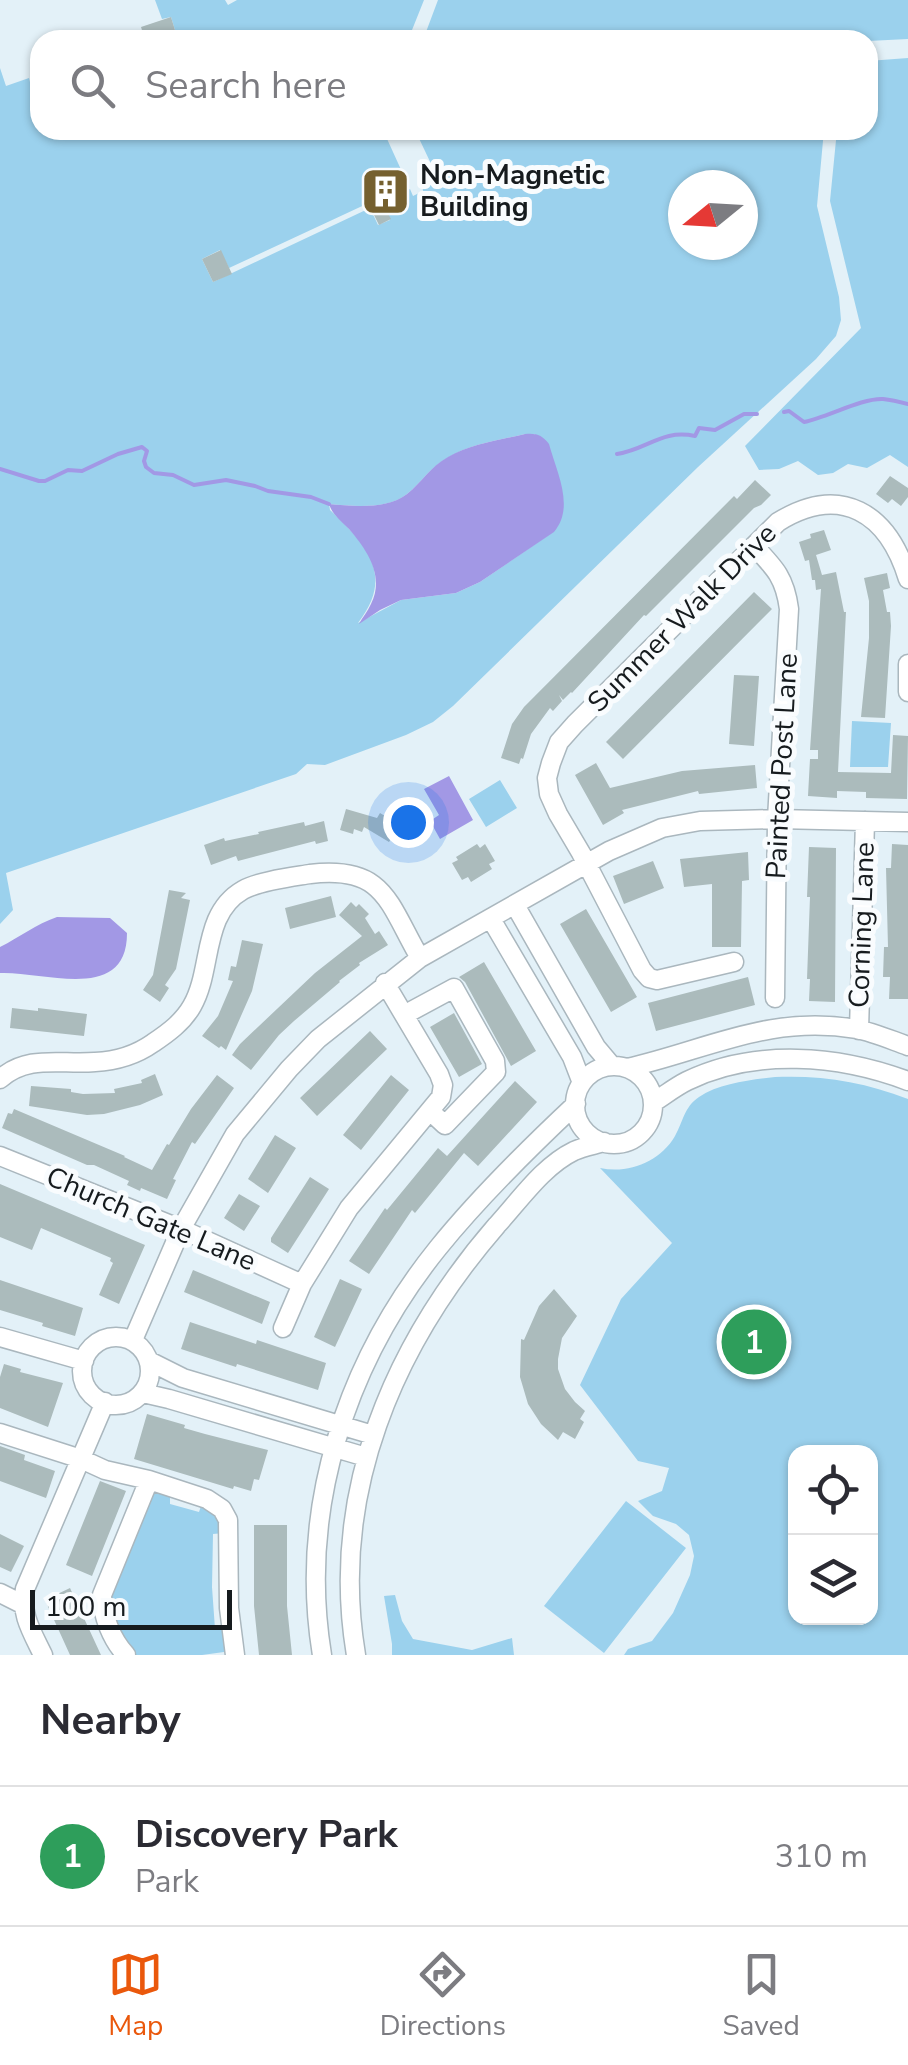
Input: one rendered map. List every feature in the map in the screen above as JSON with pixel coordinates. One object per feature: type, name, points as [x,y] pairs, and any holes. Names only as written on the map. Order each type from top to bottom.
[{"type":"street","name":"Summer Walk Drive","points":[[734,962],[657,980],[649,978],[616,924],[549,794],[547,778],[559,742],[671,626],[778,522],[797,510],[817,504],[844,506],[876,520],[894,546],[908,579]]},
{"type":"street","name":"Painted Post Lane","points":[[754,546],[782,577],[789,609],[777,818],[775,998]]},
{"type":"street","points":[[908,664],[908,692]]},
{"type":"street","points":[[133,1340],[181,1229],[234,1134],[318,1040],[420,958],[586,863],[632,840],[682,824],[777,818],[908,822]]},
{"type":"street","name":"Corning Lane","points":[[859,1030],[865,821]]},
{"type":"street","points":[[0,1079],[10,1070],[34,1062],[95,1062],[134,1054],[152,1044],[178,1024],[192,1006],[214,924],[227,904],[241,891],[256,885],[334,872],[355,874],[372,882],[386,898],[420,958]]},
{"type":"street","points":[[514,905],[596,1047],[619,1067],[639,1074],[649,1087],[654,1102],[643,1132],[628,1142],[604,1142],[589,1135],[576,1115],[576,1096],[594,1071],[619,1067],[674,1056],[758,1030],[822,1026],[859,1030],[908,1046]]},
{"type":"street","points":[[492,918],[572,1057],[582,1083]]},
{"type":"street","points":[[283,1328],[302,1284],[349,1208],[441,1098],[443,1085],[385,983]]},
{"type":"street","points":[[404,1015],[454,988],[495,1061],[496,1072],[445,1125],[430,1111]]},
{"type":"street","points":[[654,1102],[711,1072],[749,1062],[791,1058],[848,1063],[908,1081]]},
{"type":"street","points":[[322,1655],[315,1586],[323,1490],[360,1372],[391,1315],[437,1249],[479,1200],[576,1104]]},
{"type":"street","points":[[356,1655],[349,1588],[352,1530],[366,1457],[394,1381],[422,1328],[475,1251],[542,1175],[573,1152],[604,1142]]},
{"type":"street","name":"Church Gate Lane","points":[[0,1156],[181,1229],[302,1284]]},
{"type":"street","points":[[0,1337],[84,1361]]},
{"type":"street","points":[[104,1339],[133,1340],[149,1361],[150,1375],[142,1393],[122,1404],[97,1399],[83,1377],[90,1349],[104,1339]]},
{"type":"street","points":[[149,1361],[184,1378],[373,1434]]},
{"type":"street","points":[[142,1393],[366,1457]]},
{"type":"street","points":[[43,1655],[22,1604],[25,1589],[105,1402]]},
{"type":"street","points":[[0,1433],[105,1470],[207,1499],[222,1509],[228,1520],[235,1655]]},
{"type":"street","points":[[126,1655],[102,1611],[102,1596],[149,1480]]},
{"type":"street","points":[[0,1592],[22,1604]]},
{"type":"shaded area","points":[[155,0],[225,0],[228,5],[237,0],[424,0],[412,30],[175,30],[171,17],[162,19]]},
{"type":"shaded area","points":[[438,0],[908,0],[908,39],[878,40],[878,30],[427,30]]},
{"type":"shaded area","points":[[908,58],[908,467],[890,455],[867,468],[848,464],[833,473],[818,475],[798,461],[779,469],[759,470],[745,446],[861,328],[830,201],[836,140],[878,140],[878,60]]},
{"type":"shaded area","points":[[0,68],[6,86],[29,78],[30,140],[388,140],[408,185],[401,188],[392,171],[365,184],[373,201],[229,268],[220,250],[202,259],[213,282],[370,208],[378,225],[390,220],[386,208],[406,199],[403,192],[410,189],[413,196],[423,191],[424,178],[434,170],[420,140],[823,140],[817,206],[839,297],[841,320],[836,336],[453,706],[433,722],[406,735],[325,765],[307,764],[296,774],[6,873],[13,910],[0,924]],"holes":[[[535,434],[553,532],[480,582],[456,593],[401,600],[358,623],[374,590],[372,562],[329,504],[390,503],[458,453],[486,443]]]},
{"type":"shaded area","points":[[525,434],[539,435],[549,444],[560,478],[563,512],[554,532],[480,582],[456,593],[401,600],[359,624],[375,594],[375,574],[362,546],[329,504],[389,503],[407,494],[448,457]]},
{"type":"shaded area","points":[[852,721],[891,723],[888,767],[850,767]]},
{"type":"shaded area","points":[[449,776],[473,820],[440,839],[430,821],[439,815],[424,789]]},
{"type":"shaded area","points":[[500,780],[517,808],[486,827],[469,799]]},
{"type":"shaded area","points":[[57,917],[110,918],[127,933],[123,955],[113,969],[80,979],[0,973],[0,947]]},
{"type":"shaded area","points":[[775,1077],[809,1077],[875,1088],[908,1099],[908,1655],[624,1655],[628,1649],[652,1641],[673,1613],[694,1556],[689,1535],[676,1524],[653,1516],[638,1501],[662,1491],[669,1468],[638,1461],[580,1385],[621,1299],[672,1243],[600,1168],[622,1169],[652,1159],[669,1145],[694,1101],[726,1085]]},
{"type":"shaded area","points":[[157,1489],[170,1495],[170,1504],[199,1512],[201,1506],[215,1510],[224,1533],[213,1534],[212,1587],[215,1629],[226,1631],[224,1652],[135,1655],[113,1623],[109,1592],[152,1491]]},
{"type":"shaded area","points":[[626,1501],[686,1548],[604,1653],[544,1606]]},
{"type":"shaded area","points":[[395,1595],[402,1621],[413,1639],[472,1650],[512,1638],[514,1655],[392,1655],[384,1596]]},
{"type":"building","points":[[171,17],[175,30],[142,30],[141,27]]},
{"type":"building","name":"Non-Magnetic Building","points":[[393,170],[406,198],[385,208],[391,219],[379,225],[368,203],[373,201],[365,184]]},
{"type":"building","points":[[221,250],[232,274],[213,282],[202,259]]},
{"type":"building","points":[[890,476],[908,488],[908,497],[901,506],[876,494]]},
{"type":"building","points":[[755,480],[771,495],[644,615],[572,693],[563,700],[559,695],[562,701],[553,711],[550,708],[531,734],[519,764],[501,758],[512,724],[524,707],[734,496],[737,499]]},
{"type":"building","points":[[824,530],[831,550],[816,555],[822,575],[836,572],[846,612],[838,772],[891,773],[893,735],[908,736],[907,799],[866,798],[866,792],[837,791],[837,798],[808,796],[810,759],[818,759],[818,750],[810,750],[821,589],[816,590],[809,560],[805,561],[799,542]]},
{"type":"building","points":[[887,573],[890,588],[883,590],[891,626],[885,718],[861,717],[869,638],[869,601],[864,578]]},
{"type":"building","points":[[754,592],[772,609],[623,759],[606,742]]},
{"type":"building","points":[[734,675],[759,676],[754,746],[729,744]]},
{"type":"building","points":[[596,763],[610,788],[682,771],[755,765],[757,788],[699,794],[698,791],[622,810],[624,813],[603,825],[575,775]]},
{"type":"building","points":[[346,809],[377,818],[380,813],[400,825],[389,842],[364,827],[362,832],[354,829],[353,834],[340,830]]},
{"type":"building","points":[[324,821],[328,841],[238,861],[236,856],[211,865],[204,845],[304,822],[305,826]]},
{"type":"building","points":[[477,844],[480,848],[485,844],[495,861],[489,864],[492,869],[471,882],[468,877],[462,880],[452,863]]},
{"type":"building","points":[[892,844],[908,845],[908,999],[889,999],[890,977],[883,977],[884,947],[888,947],[886,868],[891,868]]},
{"type":"building","points":[[809,847],[836,848],[835,1002],[809,1001]]},
{"type":"building","points":[[748,852],[749,880],[742,881],[741,947],[712,947],[712,884],[684,887],[680,859]]},
{"type":"building","points":[[653,861],[664,888],[624,904],[613,876]]},
{"type":"building","points":[[169,890],[186,893],[181,898],[190,900],[176,969],[160,1002],[143,990],[153,975]]},
{"type":"building","points":[[331,896],[336,917],[290,929],[285,908]]},
{"type":"building","points":[[351,902],[369,914],[365,918],[388,945],[359,963],[294,1021],[251,1070],[232,1055],[240,1044],[315,973],[362,936],[339,915]]},
{"type":"building","points":[[586,909],[637,997],[611,1012],[560,924]]},
{"type":"building","points":[[242,940],[263,944],[252,991],[226,1050],[202,1036],[218,1016],[233,981],[228,980],[231,966],[236,967]]},
{"type":"building","points":[[484,962],[536,1051],[511,1066],[459,977]]},
{"type":"building","points":[[748,977],[755,1005],[656,1031],[648,1003]]},
{"type":"building","points":[[12,1008],[87,1014],[84,1036],[10,1028]]},
{"type":"building","points":[[454,1013],[482,1064],[459,1077],[430,1027]]},
{"type":"building","points":[[370,1031],[387,1049],[317,1116],[300,1098]]},
{"type":"building","points":[[155,1074],[163,1095],[140,1105],[87,1115],[29,1106],[31,1086],[71,1089],[83,1094],[115,1093],[114,1089],[142,1083],[141,1080]]},
{"type":"building","points":[[217,1075],[234,1088],[195,1144],[192,1142],[167,1199],[141,1188],[140,1191],[127,1185],[129,1181],[94,1165],[2,1128],[14,1109],[152,1170]]},
{"type":"building","points":[[391,1075],[409,1090],[361,1150],[343,1135]]},
{"type":"building","points":[[515,1081],[537,1102],[478,1166],[464,1153],[415,1213],[412,1210],[369,1274],[349,1261],[385,1208],[438,1148],[447,1156]]},
{"type":"building","points":[[275,1135],[296,1148],[268,1193],[248,1179]]},
{"type":"building","points":[[310,1177],[329,1189],[288,1253],[271,1238]]},
{"type":"building","points":[[0,1184],[145,1245],[119,1304],[99,1295],[113,1263],[111,1258],[41,1228],[32,1250],[0,1237]]},
{"type":"building","points":[[239,1194],[260,1206],[244,1231],[224,1218]]},
{"type":"building","points":[[193,1270],[270,1302],[262,1324],[184,1292]]},
{"type":"building","points":[[340,1279],[362,1289],[335,1347],[314,1337]]},
{"type":"building","points":[[0,1280],[83,1308],[75,1336],[0,1310]]},
{"type":"building","points":[[554,1289],[577,1316],[562,1338],[558,1359],[565,1389],[585,1411],[575,1439],[563,1432],[558,1440],[541,1424],[528,1404],[520,1377],[521,1339],[524,1340],[539,1306]]},
{"type":"building","points":[[190,1322],[326,1363],[318,1390],[181,1349]]},
{"type":"building","points":[[4,1364],[63,1383],[48,1427],[0,1408]]},
{"type":"building","points":[[147,1414],[268,1450],[259,1480],[254,1479],[251,1491],[234,1486],[233,1489],[134,1459]]},
{"type":"building","points":[[0,1446],[55,1471],[46,1498],[0,1481]]},
{"type":"building","points":[[100,1481],[126,1491],[92,1576],[66,1565]]},
{"type":"building","points":[[254,1525],[287,1525],[287,1606],[292,1655],[259,1655],[254,1606]]},
{"type":"building","points":[[0,1534],[24,1546],[11,1572],[0,1567]]},
{"type":"building","points":[[70,1588],[101,1655],[70,1655],[45,1600]]},
{"type":"waterway","points":[[784,412],[789,411],[804,422],[875,399],[908,404]]},
{"type":"waterway","points":[[617,454],[664,437],[695,436],[699,428],[715,430],[744,414],[757,414]]},
{"type":"waterway","points":[[0,469],[45,481],[142,447],[147,451],[146,467],[154,473],[173,475],[194,485],[226,480],[329,504]]},
{"type":"place","name":"Non-Magnetic Building","points":[[385,191]]},
{"type":"place","name":"Discovery Park","points":[[754,1342]]}]
